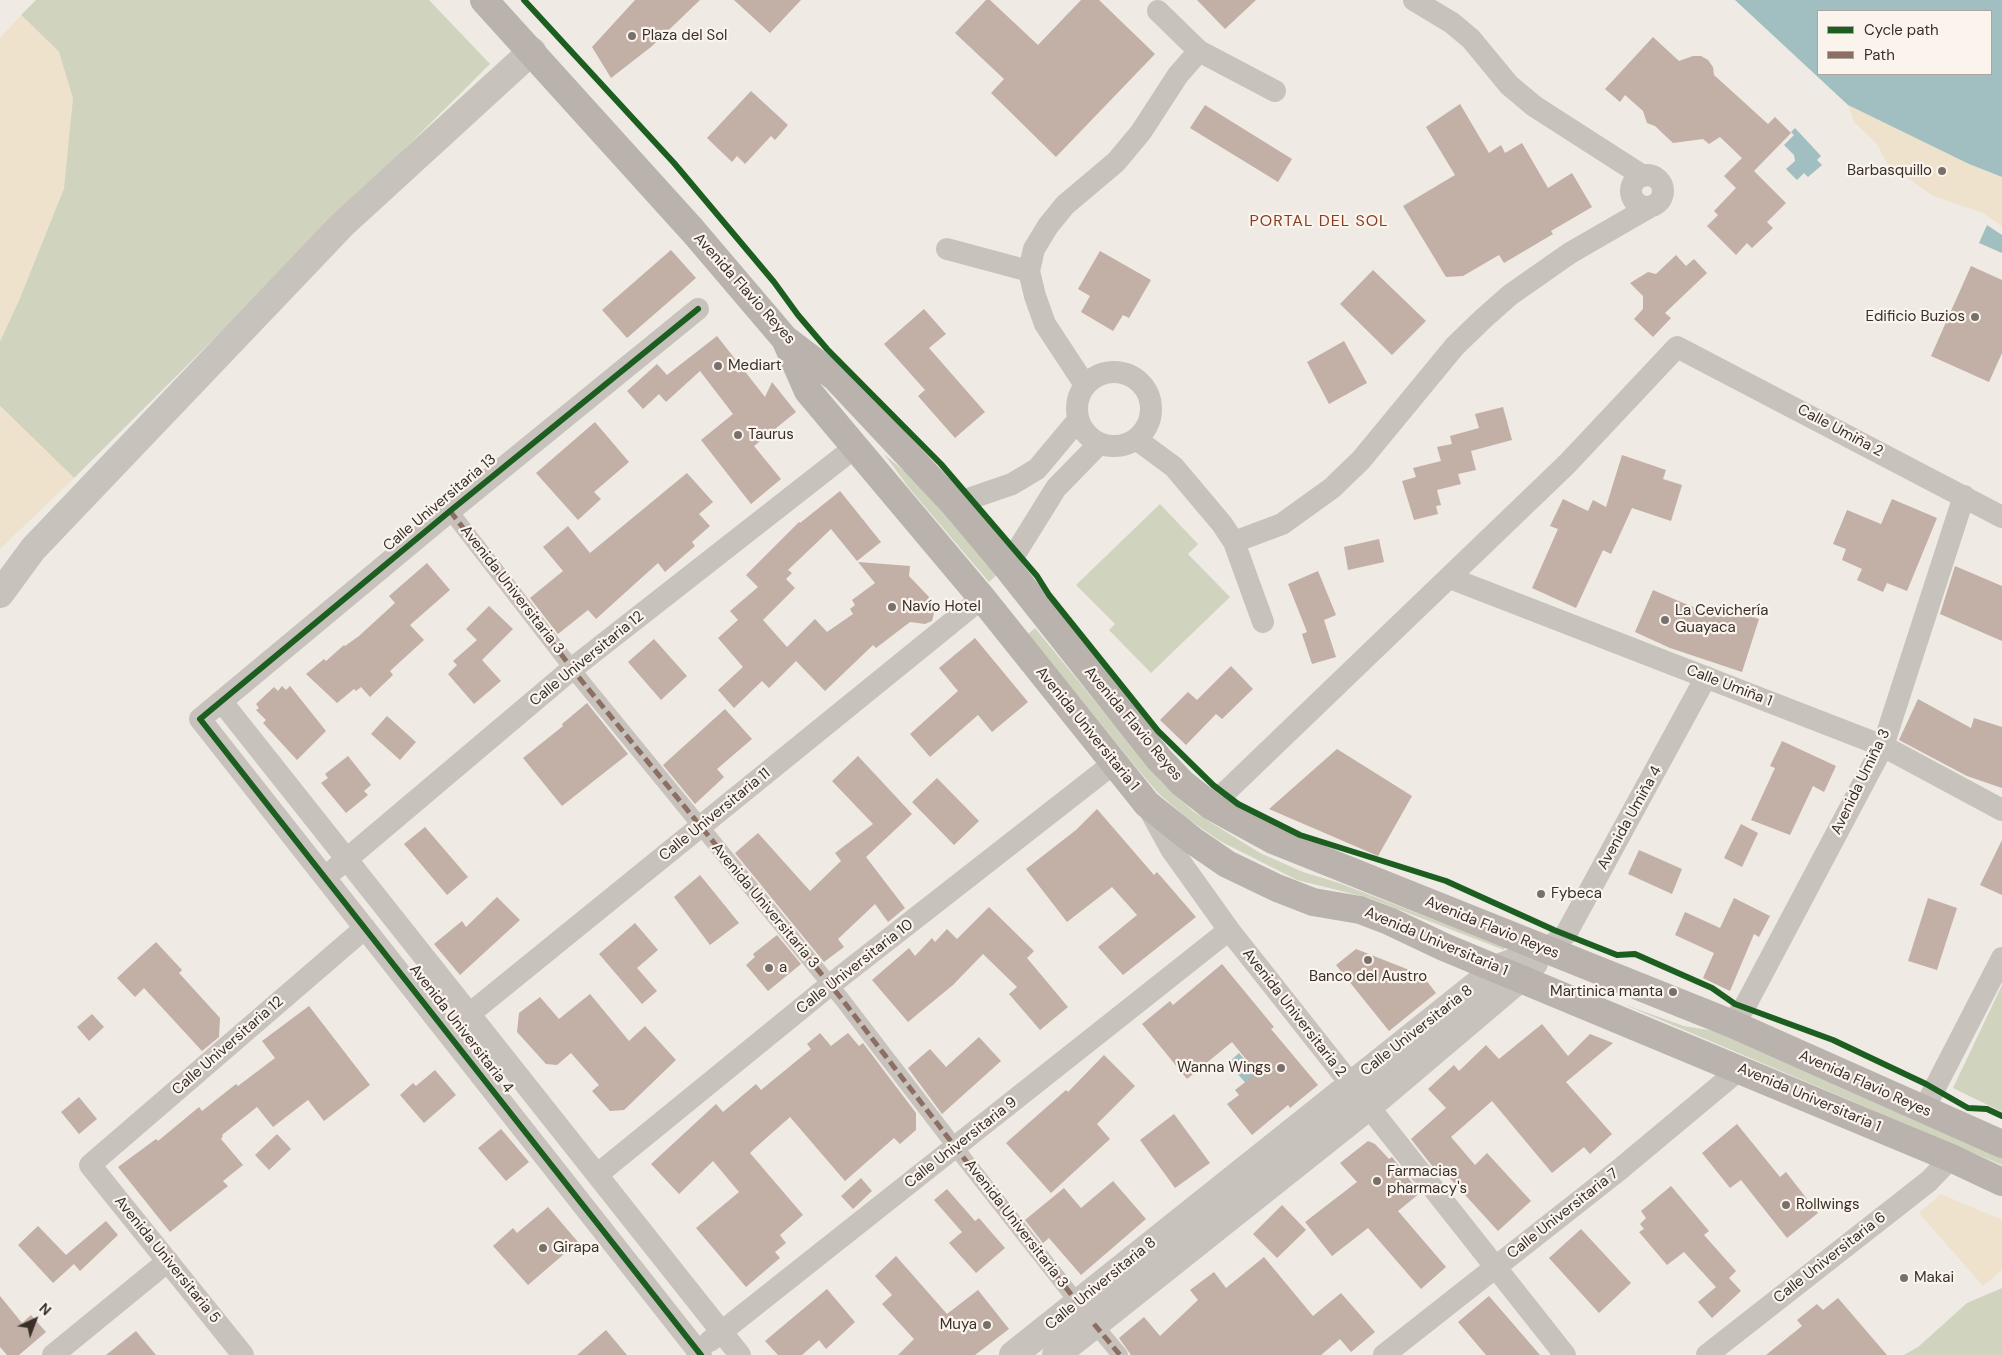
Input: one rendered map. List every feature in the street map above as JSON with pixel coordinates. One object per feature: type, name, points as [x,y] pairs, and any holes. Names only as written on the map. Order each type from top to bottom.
[{"type":"main road","name":"Avenida Flavio Reyes","points":[[484,0],[693,231],[785,339],[835,377],[954,504],[1007,567],[1159,759],[1182,783],[1210,806],[1273,840],[1730,1023],[2002,1144]]},
{"type":"main road","name":"Avenida Universitaria 1","points":[[785,339],[808,391],[854,448],[982,598],[1147,804],[1192,840],[1227,864],[1277,888],[1313,902],[1360,910],[1952,1158],[2002,1182]]},
{"type":"street","points":[[1234,542],[1282,524],[1332,488],[1362,460],[1455,346],[1484,318],[1510,295],[1570,253],[1658,204],[1663,195],[1662,184],[1654,177],[1643,176],[1534,106],[1509,84],[1471,39],[1452,23],[1414,0]]},
{"type":"street","points":[[1158,10],[1199,51],[1275,91]]},
{"type":"street","points":[[0,594],[32,549],[342,225],[532,51]]},
{"type":"street","points":[[1085,385],[1045,324],[1029,271],[1034,249],[1048,226],[1065,206],[1116,162],[1141,132],[1178,74],[1199,51]]},
{"type":"street","points":[[947,249],[1029,271]]},
{"type":"street","name":"Calle Universitaria 13","points":[[200,719],[450,510],[698,309]]},
{"type":"street","name":"Calle Umiña 2","points":[[1450,578],[1566,464],[1677,347],[2002,516]]},
{"type":"street","points":[[1109,372],[1130,376],[1139,382],[1150,401],[1151,411],[1144,432],[1136,440],[1122,446],[1099,444],[1082,430],[1078,420],[1076,408],[1079,396],[1085,385],[1099,374],[1109,372]]},
{"type":"street","points":[[954,504],[1012,484],[1037,469],[1078,420]]},
{"type":"street","points":[[1136,440],[1174,467],[1209,506],[1234,542],[1263,622]]},
{"type":"street","points":[[1007,567],[1056,488],[1099,444]]},
{"type":"street","name":"Calle Universitaria 12","points":[[325,877],[572,668],[854,448]]},
{"type":"street","points":[[1037,469],[1056,488]]},
{"type":"street","name":"Avenida Umiña 3","points":[[1730,1023],[1744,1008],[1883,746],[1964,496]]},
{"type":"street","name":"Avenida Universitaria 3","points":[[450,510],[572,668],[830,985],[955,1147],[1120,1355]]},
{"type":"street","points":[[1210,806],[1450,578]]},
{"type":"street","name":"Calle Umiña 1","points":[[1450,578],[1883,746],[2002,810]]},
{"type":"street","name":"Calle Universitaria 11","points":[[448,1032],[982,598]]},
{"type":"street","name":"Avenida Umiña 4","points":[[1545,950],[1566,934],[1706,677]]},
{"type":"street","name":"Avenida Universitaria 4","points":[[222,702],[468,1015],[598,1174],[740,1355]]},
{"type":"street","name":"Avenida Universitaria 4","points":[[200,719],[588,1210],[697,1354]]},
{"type":"street","name":"Calle Universitaria 10","points":[[598,1174],[830,985],[1114,762]]},
{"type":"street","name":"Avenida Universitaria 2","points":[[1147,804],[1171,849],[1229,930],[1564,1355]]},
{"type":"street","name":"Calle Universitaria 12","points":[[90,1165],[365,928]]},
{"type":"street","name":"Calle Universitaria 9","points":[[697,1354],[722,1332],[1229,930]]},
{"type":"street","name":"Calle Universitaria 8","points":[[1056,1355],[1086,1313],[1209,1198],[1350,1084],[1545,950]]},
{"type":"street","points":[[1924,1110],[2002,958]]},
{"type":"street","name":"Calle Universitaria 8","points":[[1013,1355],[1086,1313],[1226,1220],[1369,1106],[1509,973]]},
{"type":"street","name":"Calle Universitaria 7","points":[[1384,1355],[1619,1170],[1740,1069]]},
{"type":"street","name":"Calle Universitaria 6","points":[[1707,1355],[1929,1181],[1952,1158]]},
{"type":"street","name":"Avenida Universitaria 5","points":[[90,1165],[243,1355]]},
{"type":"street","points":[[588,1210],[612,1192]]},
{"type":"street","points":[[1209,1198],[1226,1220]]},
{"type":"street","points":[[54,1355],[168,1261]]},
{"type":"green space","points":[[36,0],[429,0],[490,64],[74,478],[0,406],[0,341],[19,300],[64,188],[59,52],[21,15]]},
{"type":"green space","points":[[884,454],[917,482],[997,575],[989,582],[909,488]]},
{"type":"green space","points":[[1160,504],[1198,544],[1188,554],[1230,597],[1151,673],[1109,630],[1115,624],[1076,585]]},
{"type":"green space","points":[[1035,628],[1161,782],[1194,812],[1260,853],[1303,872],[1339,883],[1505,947],[1504,950],[1369,898],[1297,880],[1220,841],[1188,819],[1158,793],[1028,634]]},
{"type":"green space","points":[[2002,985],[2002,1112],[1953,1088]]},
{"type":"green space","points":[[1623,1004],[1684,1026],[1714,1031],[2002,1157],[2002,1165]]},
{"type":"green space","points":[[2002,1288],[2002,1355],[1904,1355],[1918,1347],[1967,1303]]},
{"type":"sand","points":[[21,15],[59,52],[73,98],[64,188],[19,300],[0,341],[0,38]]},
{"type":"sand","name":"Barbasquillo","points":[[1848,105],[1969,164],[2002,177],[2002,226],[1983,213],[1933,196],[1887,163],[1877,144],[1854,122]]},
{"type":"sand","points":[[0,406],[74,478],[0,549]]},
{"type":"sand","points":[[1941,1194],[2002,1220],[2002,1270],[1983,1286],[1919,1213]]},
{"type":"water","points":[[1735,0],[2002,0],[2002,177],[1969,164],[1848,105]]},
{"type":"water","points":[[1795,128],[1821,156],[1817,160],[1822,165],[1808,177],[1804,173],[1797,180],[1786,169],[1795,161],[1794,155],[1784,145],[1794,135],[1791,132]]},
{"type":"water","points":[[1987,225],[2002,235],[2002,253],[1979,243]]},
{"type":"water","points":[[1239,1053],[1274,1095],[1250,1088],[1228,1063]]},
{"type":"building","name":"Plaza del Sol","points":[[635,0],[700,0],[651,47],[611,78],[592,47]]},
{"type":"building","points":[[734,0],[801,0],[770,33]]},
{"type":"building","points":[[986,0],[990,0],[1038,45],[1081,0],[1099,0],[1155,54],[1056,157],[991,93],[1004,79],[955,33]]},
{"type":"building","points":[[1197,0],[1256,0],[1225,29]]},
{"type":"building","points":[[1653,37],[1679,61],[1693,56],[1701,56],[1708,60],[1713,67],[1714,75],[1768,124],[1775,117],[1791,133],[1754,171],[1786,203],[1767,222],[1773,228],[1752,248],[1747,243],[1736,255],[1707,226],[1718,215],[1714,211],[1736,188],[1724,176],[1742,158],[1720,137],[1709,144],[1703,139],[1673,143],[1655,126],[1647,123],[1643,111],[1625,95],[1620,102],[1605,89]]},
{"type":"building","points":[[751,91],[788,125],[775,140],[771,136],[745,164],[737,156],[732,162],[707,138]]},
{"type":"building","points":[[1460,104],[1489,153],[1501,145],[1505,153],[1522,143],[1548,188],[1572,173],[1592,207],[1551,231],[1553,234],[1504,263],[1499,255],[1463,276],[1446,277],[1403,206],[1455,175],[1426,127]]},
{"type":"building","points":[[1205,105],[1292,159],[1278,182],[1190,128]]},
{"type":"building","points":[[671,250],[696,278],[627,338],[602,310]]},
{"type":"building","points":[[1100,251],[1151,280],[1129,318],[1123,315],[1113,331],[1081,312],[1090,296],[1078,289]]},
{"type":"building","points":[[1676,255],[1686,266],[1694,259],[1707,273],[1665,313],[1671,318],[1653,337],[1634,319],[1643,309],[1643,296],[1630,283],[1648,272],[1656,274]]},
{"type":"building","name":"Edificio Buzios","points":[[1971,266],[2002,280],[2002,353],[1989,382],[1931,356]]},
{"type":"building","points":[[1373,270],[1426,321],[1392,355],[1340,304]]},
{"type":"building","points":[[924,309],[946,334],[929,348],[985,412],[955,438],[918,396],[925,390],[884,344]]},
{"type":"building","points":[[717,336],[765,397],[772,382],[796,412],[754,446],[781,479],[751,504],[701,440],[733,414],[700,371],[666,402],[659,394],[643,409],[627,391],[657,364],[667,375]]},
{"type":"building","points":[[1344,341],[1367,383],[1329,404],[1307,362]]},
{"type":"building","points":[[1503,407],[1512,440],[1471,451],[1476,470],[1458,474],[1461,484],[1437,490],[1441,505],[1436,506],[1438,514],[1414,520],[1402,481],[1416,477],[1413,468],[1441,461],[1437,447],[1452,444],[1450,436],[1479,428],[1475,414]]},
{"type":"building","points":[[595,422],[629,462],[594,492],[601,499],[578,520],[536,473]]},
{"type":"building","points":[[1622,455],[1666,470],[1663,479],[1682,485],[1671,521],[1632,508],[1611,554],[1603,550],[1576,608],[1532,588],[1558,529],[1550,526],[1563,499],[1588,511],[1593,500],[1606,507]]},
{"type":"building","points":[[687,473],[713,502],[699,514],[710,526],[692,542],[695,546],[665,572],[658,563],[596,619],[588,610],[558,634],[530,598],[563,571],[543,547],[568,526],[590,553]]},
{"type":"building","points":[[840,491],[881,542],[857,561],[831,529],[788,570],[792,573],[786,579],[795,588],[763,620],[787,647],[815,619],[827,632],[853,614],[850,609],[855,605],[852,600],[875,583],[858,562],[910,566],[909,576],[929,597],[927,604],[935,609],[932,621],[925,624],[910,622],[876,648],[873,645],[825,691],[796,661],[769,688],[762,681],[734,708],[718,690],[743,667],[718,638],[738,620],[730,611],[758,587],[746,575],[799,522]]},
{"type":"building","points":[[1892,499],[1937,518],[1907,591],[1887,583],[1883,592],[1857,580],[1862,569],[1842,560],[1846,549],[1833,544],[1847,510],[1881,524]]},
{"type":"building","points":[[1379,539],[1384,562],[1348,570],[1344,547]]},
{"type":"building","points":[[427,563],[450,590],[410,625],[424,640],[390,671],[393,675],[370,697],[361,687],[356,691],[354,689],[337,703],[306,674],[324,659],[326,661],[344,645],[359,636],[395,603],[389,596]]},
{"type":"building","points":[[1955,566],[2002,586],[2002,641],[1940,614]]},
{"type":"building","points":[[1318,571],[1336,615],[1324,620],[1336,657],[1312,664],[1302,634],[1307,632],[1288,584]]},
{"type":"building","points":[[1653,590],[1716,617],[1720,606],[1759,619],[1742,672],[1670,648],[1635,632]]},
{"type":"building","points":[[489,606],[513,629],[482,660],[501,681],[474,704],[448,674],[457,665],[453,661],[477,640],[466,629]]},
{"type":"building","points":[[975,638],[1028,702],[992,732],[978,715],[930,757],[910,734],[958,691],[939,668]]},
{"type":"building","points":[[654,639],[687,676],[661,700],[628,662]]},
{"type":"building","points":[[1231,666],[1253,689],[1222,719],[1216,714],[1186,745],[1160,720],[1188,692],[1197,700]]},
{"type":"building","points":[[282,686],[286,690],[290,686],[326,731],[297,760],[263,723],[266,720],[256,710],[259,708],[256,704],[274,687],[278,691]]},
{"type":"building","points":[[1918,699],[1971,728],[1974,718],[2002,727],[2002,788],[1967,776],[1899,740]]},
{"type":"building","points":[[587,703],[628,754],[562,806],[523,758],[563,726],[562,724]]},
{"type":"building","points":[[725,709],[752,739],[717,769],[724,777],[695,804],[663,765]]},
{"type":"building","points":[[387,716],[416,742],[400,760],[371,734]]},
{"type":"building","points":[[1782,741],[1836,766],[1824,792],[1813,786],[1790,835],[1751,820],[1775,768],[1770,766]]},
{"type":"building","points":[[1337,749],[1412,796],[1378,856],[1269,809]]},
{"type":"building","points":[[348,756],[371,785],[364,791],[368,795],[346,813],[321,783],[328,778],[325,774]]},
{"type":"building","points":[[858,756],[912,814],[866,857],[905,908],[888,922],[875,904],[838,939],[844,947],[824,962],[735,853],[758,833],[810,891],[841,861],[835,853],[873,824],[832,781]]},
{"type":"building","points":[[937,778],[979,821],[954,845],[912,802]]},
{"type":"building","points":[[1097,809],[1154,875],[1157,872],[1196,917],[1123,975],[1098,947],[1137,915],[1112,887],[1067,922],[1026,869],[1076,830]]},
{"type":"building","points":[[1741,824],[1758,833],[1742,867],[1724,858]]},
{"type":"building","points":[[425,827],[468,877],[447,895],[404,844]]},
{"type":"building","points":[[2002,840],[2002,895],[1980,885]]},
{"type":"building","points":[[1639,850],[1682,869],[1672,894],[1628,874]]},
{"type":"building","points":[[700,875],[739,923],[710,945],[674,897]]},
{"type":"building","points":[[497,897],[520,920],[460,975],[434,944],[462,921],[466,927]]},
{"type":"building","points":[[1734,898],[1770,916],[1759,937],[1754,934],[1730,991],[1703,978],[1714,953],[1675,935],[1685,912],[1720,928]]},
{"type":"building","points":[[1928,898],[1957,908],[1937,970],[1908,961]]},
{"type":"building","points":[[989,907],[1034,951],[1027,958],[1068,1007],[1040,1030],[1009,994],[1017,987],[983,954],[953,985],[908,1022],[872,980],[909,948],[915,956],[932,938],[935,942],[947,929],[957,939]]},
{"type":"building","points":[[635,923],[658,950],[637,968],[657,991],[642,1004],[599,954]]},
{"type":"building","name":"a","points":[[777,935],[801,964],[768,991],[746,965],[755,957],[753,954]]},
{"type":"building","points":[[156,942],[182,970],[179,973],[220,1018],[219,1037],[202,1051],[144,988],[135,997],[117,978]]},
{"type":"building","points":[[1356,949],[1422,975],[1436,993],[1389,1031],[1336,965]]},
{"type":"building","points":[[1222,964],[1274,1027],[1271,1029],[1318,1085],[1290,1108],[1288,1105],[1252,1135],[1227,1104],[1239,1095],[1235,1090],[1257,1073],[1232,1042],[1187,1079],[1142,1024],[1170,1001],[1173,1005]]},
{"type":"building","points":[[590,994],[629,1041],[645,1026],[676,1060],[624,1110],[610,1111],[592,1091],[599,1085],[571,1053],[557,1065],[546,1064],[517,1032],[519,1013],[540,997],[559,1019]]},
{"type":"building","points":[[309,1006],[370,1085],[324,1121],[308,1100],[273,1127],[257,1107],[222,1135],[221,1139],[243,1165],[223,1181],[228,1186],[170,1232],[118,1167],[156,1139],[158,1141],[199,1107],[202,1111],[236,1084],[238,1086],[275,1058],[262,1041]]},
{"type":"building","points":[[92,1014],[104,1027],[89,1041],[77,1027]]},
{"type":"building","points":[[1542,1024],[1568,1056],[1590,1034],[1613,1043],[1566,1082],[1612,1134],[1590,1154],[1584,1147],[1552,1173],[1492,1101],[1451,1137],[1475,1165],[1487,1153],[1531,1201],[1498,1231],[1445,1173],[1440,1176],[1411,1139],[1446,1108],[1428,1089],[1454,1065],[1459,1071],[1486,1045],[1499,1059]]},
{"type":"building","points":[[820,1033],[831,1046],[848,1033],[859,1046],[863,1043],[916,1113],[916,1130],[900,1144],[894,1138],[845,1181],[790,1117],[754,1149],[750,1153],[803,1215],[780,1235],[786,1243],[775,1252],[780,1258],[746,1287],[696,1228],[739,1192],[713,1161],[679,1194],[651,1164],[716,1104],[723,1112],[756,1084],[761,1090],[811,1049],[807,1044]]},
{"type":"building","points":[[979,1037],[1001,1061],[942,1114],[908,1068],[930,1049],[946,1067]]},
{"type":"building","points":[[1104,1055],[1135,1086],[1097,1124],[1110,1139],[1051,1193],[1006,1143],[1066,1090],[1068,1092]]},
{"type":"building","points":[[435,1070],[456,1095],[424,1123],[400,1095],[413,1083],[416,1086]]},
{"type":"building","points":[[79,1097],[97,1119],[79,1134],[61,1112]]},
{"type":"building","points":[[1174,1114],[1210,1163],[1175,1188],[1140,1140]]},
{"type":"building","points":[[1737,1124],[1780,1177],[1786,1172],[1818,1213],[1787,1238],[1741,1180],[1730,1188],[1702,1153]]},
{"type":"building","points":[[501,1129],[529,1162],[506,1181],[478,1148]]},
{"type":"building","points":[[277,1134],[291,1149],[269,1170],[255,1155]]},
{"type":"building","points":[[1368,1141],[1375,1144],[1389,1159],[1392,1157],[1420,1193],[1398,1211],[1446,1267],[1421,1289],[1368,1228],[1332,1256],[1305,1222],[1357,1182],[1340,1163]]},
{"type":"building","points":[[861,1178],[872,1191],[853,1209],[841,1196]]},
{"type":"building","points":[[1113,1181],[1146,1219],[1081,1275],[1049,1238],[1043,1243],[1025,1220],[1064,1188],[1081,1208]]},
{"type":"building","points":[[1671,1186],[1709,1231],[1704,1235],[1736,1271],[1729,1278],[1741,1291],[1712,1318],[1698,1302],[1716,1287],[1684,1252],[1667,1265],[1639,1232],[1644,1229],[1640,1224],[1646,1218],[1641,1211]]},
{"type":"building","points":[[947,1189],[975,1221],[979,1218],[1005,1248],[976,1273],[949,1243],[962,1232],[934,1200]]},
{"type":"building","points":[[1282,1205],[1306,1230],[1277,1258],[1253,1234]]},
{"type":"building","points":[[548,1207],[578,1242],[528,1285],[493,1246],[513,1228],[517,1233]]},
{"type":"building","points":[[106,1221],[118,1235],[80,1271],[74,1264],[53,1283],[18,1245],[38,1226],[66,1255]]},
{"type":"building","points":[[1581,1229],[1631,1283],[1599,1313],[1549,1258]]},
{"type":"building","points":[[896,1256],[947,1314],[978,1290],[1009,1329],[975,1355],[898,1355],[914,1339],[882,1304],[892,1295],[875,1276]]},
{"type":"building","points":[[1264,1257],[1313,1316],[1341,1293],[1375,1332],[1351,1352],[1340,1339],[1321,1355],[1131,1355],[1119,1338],[1144,1317],[1160,1336],[1198,1300],[1190,1290],[1214,1272],[1226,1288]]},
{"type":"building","points":[[827,1289],[855,1322],[826,1349],[819,1340],[802,1355],[778,1355],[765,1341]]},
{"type":"building","points":[[0,1296],[22,1323],[31,1315],[46,1332],[19,1355],[7,1355],[0,1347]]},
{"type":"building","points":[[1489,1296],[1540,1355],[1486,1355],[1458,1322]]},
{"type":"building","points":[[1838,1298],[1887,1355],[1766,1355],[1802,1326],[1797,1320],[1817,1304],[1823,1310]]},
{"type":"building","points":[[606,1330],[627,1355],[577,1355]]},
{"type":"building","points":[[136,1331],[156,1355],[106,1355]]},
{"type":"marked path","points":[[450,511],[581,680],[841,998],[1078,1303]]},
{"type":"marked path","points":[[1094,1324],[1120,1355]]},
{"type":"cycle path","points":[[524,0],[674,163],[774,282],[798,315],[827,349],[941,464],[1037,576],[1049,595],[1158,731],[1213,785],[1238,804],[1300,835],[1446,881],[1554,930],[1617,955],[1635,954],[1712,988],[1735,1004],[1833,1040],[1926,1084],[1968,1108],[1987,1109],[2002,1116]]},
{"type":"cycle path","points":[[698,309],[450,511],[200,719],[701,1355]]},
{"type":"place","name":"Plaza del Sol","points":[[632,36]]},
{"type":"place","name":"Barbasquillo","points":[[1942,171]]},
{"type":"place","name":"Edificio Buzios","points":[[1975,317]]},
{"type":"place","name":"Mediart","points":[[718,366]]},
{"type":"place","name":"Taurus","points":[[738,435]]},
{"type":"place","name":"Navío Hotel","points":[[892,607]]},
{"type":"place","name":"La Cevichería Guayaca","points":[[1665,620]]},
{"type":"place","name":"Fybeca","points":[[1541,894]]},
{"type":"place","name":"Banco del Austro","points":[[1368,960]]},
{"type":"place","name":"a","points":[[769,968]]},
{"type":"place","name":"Martinica manta","points":[[1673,992]]},
{"type":"place","name":"Wanna Wings","points":[[1281,1068]]},
{"type":"place","name":"Farmacias pharmacy's","points":[[1377,1181]]},
{"type":"place","name":"Rollwings","points":[[1786,1205]]},
{"type":"place","name":"Girapa","points":[[543,1248]]},
{"type":"place","name":"Makai","points":[[1904,1278]]},
{"type":"place","name":"Muya","points":[[987,1325]]},
{"type":"district","name":"PORTAL DEL SOL","points":[[1319,222]]}]
